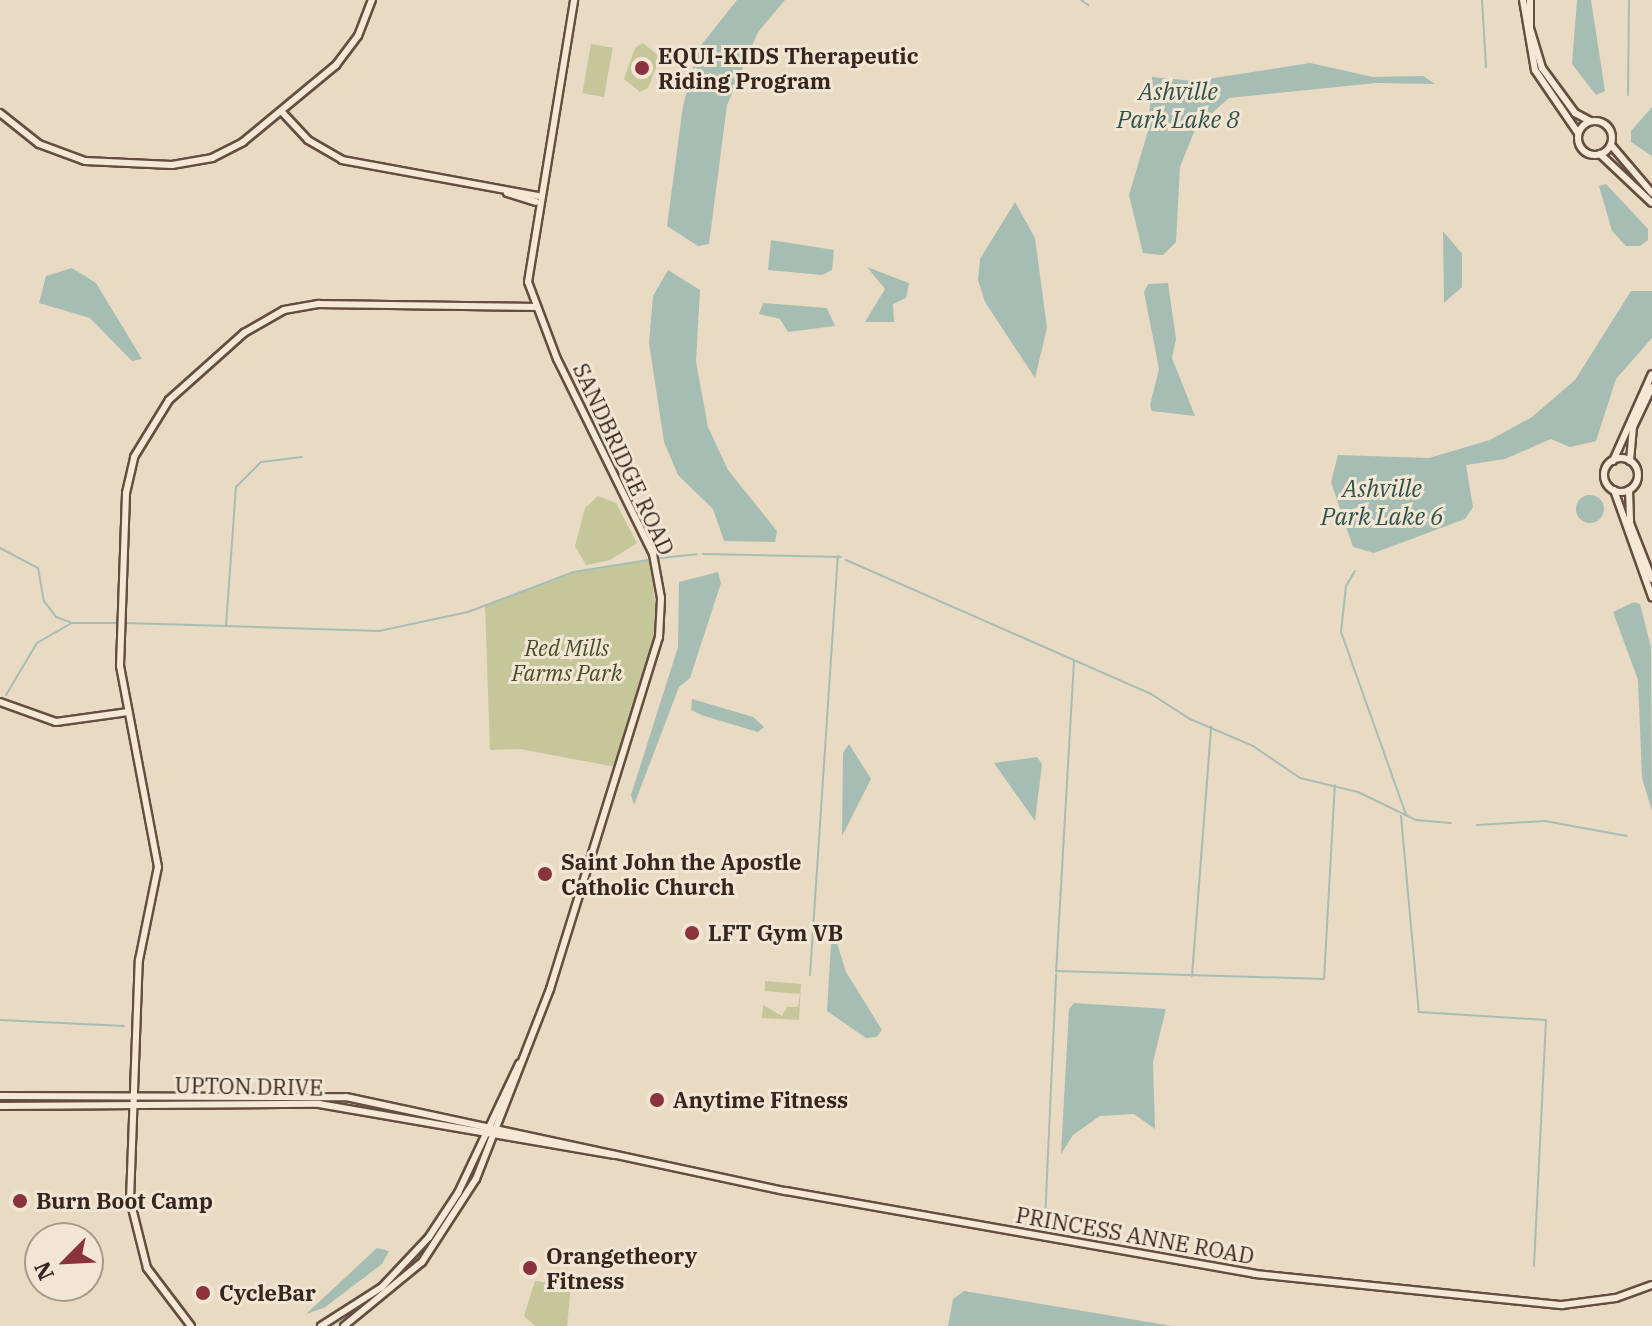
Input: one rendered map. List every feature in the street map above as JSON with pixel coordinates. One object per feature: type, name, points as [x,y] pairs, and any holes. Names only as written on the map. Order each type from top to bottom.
[{"type":"main road","points":[[0,113],[39,144],[73,158],[172,165],[224,153],[282,112],[346,54],[372,0]]},
{"type":"main road","name":"SANDBRIDGE ROAD","points":[[496,1131],[550,989],[654,659],[661,611],[647,540],[535,307],[527,272],[537,199],[574,0]]},
{"type":"main road","points":[[1523,0],[1535,70],[1578,133],[1581,148],[1600,154],[1652,203]]},
{"type":"main road","points":[[1530,0],[1530,28],[1542,68],[1575,113],[1608,127],[1611,145],[1652,193]]},
{"type":"main road","points":[[282,112],[308,140],[342,160],[537,199]]},
{"type":"main road","points":[[1578,133],[1590,121]]},
{"type":"main road","points":[[1600,154],[1611,145]]},
{"type":"main road","points":[[191,1326],[153,1280],[137,1244],[130,1200],[139,960],[158,867],[119,654],[127,480],[144,434],[169,400],[244,333],[294,307],[535,307]]},
{"type":"main road","points":[[1652,374],[1605,474],[1614,490],[1652,597]]},
{"type":"main road","points":[[1652,387],[1633,427],[1630,461],[1638,473],[1629,490],[1628,518],[1652,579]]},
{"type":"main road","points":[[1613,461],[1630,461]]},
{"type":"main road","points":[[1614,490],[1629,490]]},
{"type":"main road","points":[[0,702],[56,722],[128,712]]},
{"type":"main road","name":"SANDBRIDGE ROAD","points":[[486,1129],[519,1064]]},
{"type":"main road","name":"UPTON DRIVE","points":[[0,1096],[132,1093],[346,1097],[486,1129]]},
{"type":"main road","name":"UPTON DRIVE","points":[[0,1106],[319,1104],[486,1129]]},
{"type":"main road","points":[[321,1326],[375,1292],[417,1253],[453,1201],[486,1129]]},
{"type":"main road","name":"PRINCESS ANNE ROAD","points":[[486,1129],[957,1224],[1301,1280],[1568,1305],[1652,1285]]},
{"type":"main road","points":[[344,1326],[397,1287],[439,1242],[496,1131]]},
{"type":"green space","name":"EQUI-KIDS Therapeutic Riding Program","points":[[643,43],[660,57],[648,88],[640,92],[624,79],[635,48]]},
{"type":"green space","name":"EQUI-KIDS Therapeutic Riding Program","points":[[591,44],[613,48],[604,97],[582,93]]},
{"type":"green space","points":[[598,496],[616,503],[637,543],[610,560],[586,565],[575,546],[585,508]]},
{"type":"green space","name":"Red Mills Farms Park","points":[[650,560],[657,619],[652,655],[616,767],[520,749],[490,750],[485,606],[574,573]]},
{"type":"green space","points":[[765,981],[801,984],[799,1020],[762,1018],[763,1005],[782,1016],[787,1007],[798,1007],[800,994],[765,991]]},
{"type":"green space","points":[[535,1281],[571,1285],[567,1326],[535,1326],[524,1316]]},
{"type":"water","points":[[737,0],[785,0],[758,32],[727,105],[709,244],[698,246],[667,226],[683,106],[698,49]]},
{"type":"water","points":[[1577,0],[1591,0],[1605,91],[1596,95],[1572,64]]},
{"type":"water","name":"Ashville Park Lake 8","points":[[1310,63],[1373,77],[1423,76],[1435,84],[1376,83],[1229,98],[1196,127],[1180,167],[1176,242],[1163,255],[1143,253],[1129,195],[1148,131],[1152,77],[1195,81]]},
{"type":"water","points":[[1652,107],[1652,156],[1631,142],[1631,131]]},
{"type":"water","points":[[1606,184],[1648,229],[1648,240],[1640,246],[1626,246],[1612,231],[1599,186]]},
{"type":"water","points":[[1015,202],[1035,238],[1047,328],[1035,378],[985,302],[978,280],[980,259]]},
{"type":"water","points":[[1443,231],[1462,254],[1462,287],[1444,303]]},
{"type":"water","points":[[771,240],[834,250],[832,270],[822,275],[768,270]]},
{"type":"water","points":[[867,267],[909,283],[906,298],[893,304],[894,322],[865,322],[885,289]]},
{"type":"water","points":[[72,268],[96,283],[142,359],[132,361],[90,318],[39,303],[46,276]]},
{"type":"water","points":[[668,270],[700,290],[696,362],[708,427],[728,470],[777,531],[775,542],[724,541],[713,509],[678,475],[664,442],[649,343],[653,296]]},
{"type":"water","points":[[1168,283],[1176,339],[1172,358],[1195,416],[1152,411],[1150,405],[1159,369],[1144,292],[1148,284]]},
{"type":"water","name":"Ashville Park Lake 6","points":[[1631,291],[1652,291],[1652,338],[1616,379],[1596,441],[1570,447],[1551,439],[1505,459],[1466,465],[1473,507],[1465,519],[1374,553],[1353,547],[1331,482],[1338,455],[1429,458],[1490,440],[1532,417],[1575,380]]},
{"type":"water","points":[[763,303],[827,308],[835,326],[788,332],[780,319],[759,314]]},
{"type":"water","points":[[1590,495],[1600,499],[1604,509],[1600,519],[1590,523],[1580,519],[1576,509],[1580,499]]},
{"type":"water","points":[[718,572],[721,583],[690,678],[679,687],[634,805],[631,795],[678,647],[679,582]]},
{"type":"water","points":[[1634,602],[1640,604],[1651,647],[1652,811],[1642,778],[1638,680],[1613,612]]},
{"type":"water","points":[[692,699],[753,717],[764,727],[758,732],[704,716],[691,710]]},
{"type":"water","points":[[849,744],[871,779],[842,836],[843,753]]},
{"type":"water","points":[[1037,757],[1042,764],[1035,821],[994,763]]},
{"type":"water","points":[[832,927],[846,972],[882,1030],[877,1037],[866,1038],[827,1011]]},
{"type":"water","points":[[1074,1003],[1166,1009],[1153,1062],[1155,1129],[1134,1114],[1100,1116],[1073,1135],[1061,1154],[1069,1009]]},
{"type":"water","points":[[377,1248],[389,1251],[382,1264],[324,1308],[306,1314]]},
{"type":"water","points":[[964,1291],[1172,1326],[948,1326],[953,1299]]},
{"type":"waterway","points":[[1081,0],[1088,5]]},
{"type":"waterway","points":[[1482,0],[1486,67]]},
{"type":"waterway","points":[[1628,95],[1629,0]]},
{"type":"waterway","points":[[125,623],[226,626],[236,487],[261,462],[302,457]]},
{"type":"waterway","points":[[0,548],[38,568],[44,601],[56,617],[70,622]]},
{"type":"waterway","points":[[660,558],[697,554]]},
{"type":"waterway","points":[[703,554],[841,557]]},
{"type":"waterway","points":[[810,975],[838,556]]},
{"type":"waterway","points":[[226,626],[379,631],[468,612],[574,572],[648,560]]},
{"type":"waterway","points":[[846,560],[1151,694],[1190,719],[1253,746],[1300,778],[1358,792],[1416,820],[1451,823]]},
{"type":"waterway","points":[[1355,571],[1346,586],[1341,632],[1406,815]]},
{"type":"waterway","points":[[6,695],[37,643],[71,623],[116,623]]},
{"type":"waterway","points":[[1074,661],[1056,971],[1324,979],[1335,785]]},
{"type":"waterway","points":[[1192,976],[1211,727]]},
{"type":"waterway","points":[[1401,816],[1419,1012],[1546,1020],[1534,1266]]},
{"type":"waterway","points":[[1477,825],[1545,821],[1627,836]]},
{"type":"waterway","points":[[1045,1220],[1056,974]]},
{"type":"waterway","points":[[0,1020],[124,1026]]},
{"type":"place","name":"EQUI-KIDS Therapeutic Riding Program","points":[[642,68]]},
{"type":"place","name":"Saint John the Apostle Catholic Church","points":[[545,874]]},
{"type":"place","name":"LFT Gym VB","points":[[692,933]]},
{"type":"place","name":"Anytime Fitness","points":[[657,1100]]},
{"type":"place","name":"Burn Boot Camp","points":[[20,1201]]},
{"type":"place","name":"Orangetheory Fitness","points":[[530,1268]]},
{"type":"place","name":"CycleBar","points":[[203,1293]]}]
